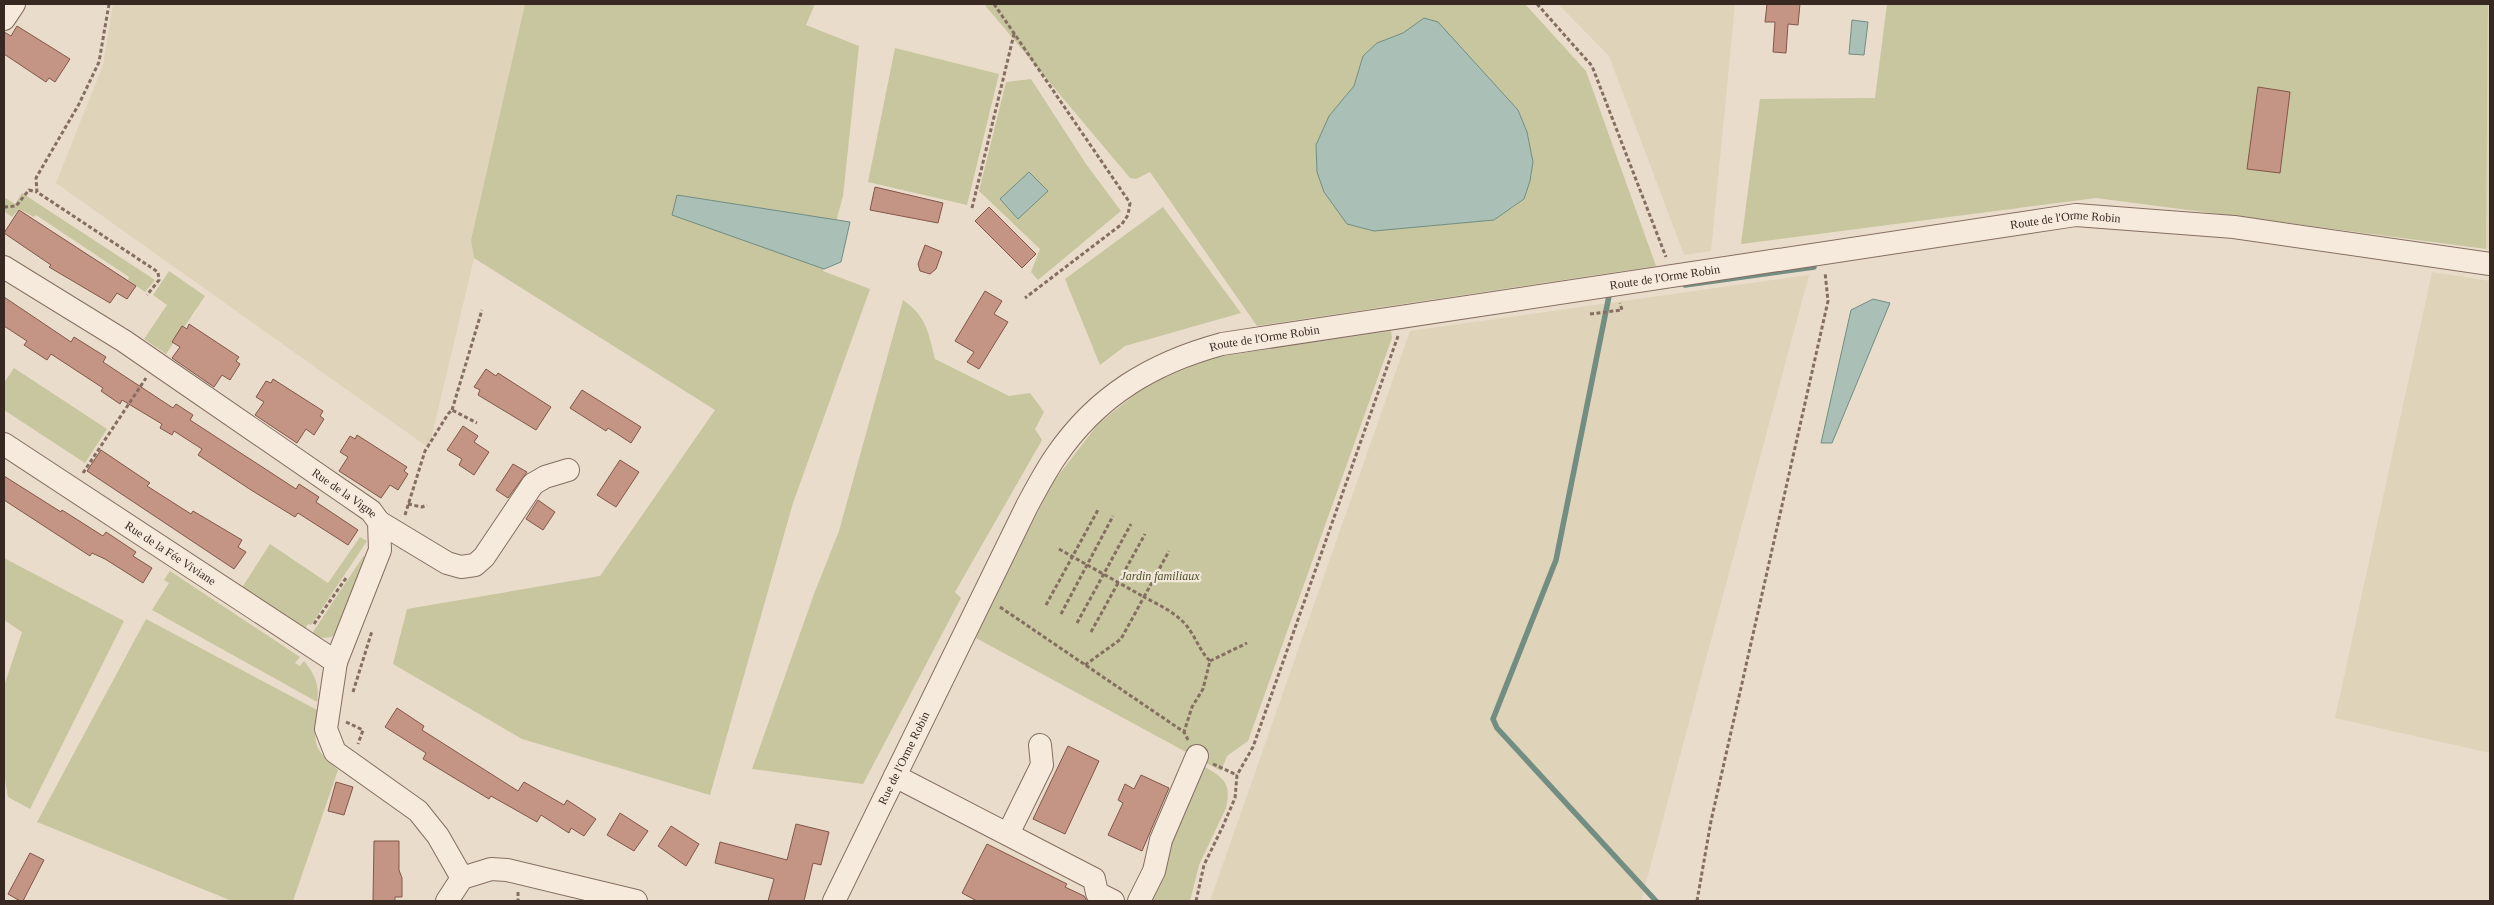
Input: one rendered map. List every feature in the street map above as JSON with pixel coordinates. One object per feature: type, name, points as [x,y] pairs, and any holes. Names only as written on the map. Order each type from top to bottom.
[{"type":"street","points":[[4,19],[14,4]]},
{"type":"street","name":"Route de l'Orme Robin","points":[[978,606],[1027,506],[1056,456],[1092,413],[1137,377],[1186,354],[1222,344],[2076,215],[2234,227],[2490,264]]},
{"type":"street","name":"Rue de la Vigne","points":[[4,267],[156,363],[371,511],[379,522],[380,550],[336,662],[326,729],[335,752],[418,811],[438,836],[462,878]]},
{"type":"street","name":"Rue de la Fée Viviane","points":[[4,444],[304,639],[336,662]]},
{"type":"street","points":[[379,522],[447,563],[462,567],[475,565],[484,557],[534,484],[545,477],[568,470]]},
{"type":"street","name":"Rue de l'Orme Robin","points":[[834,901],[978,606]]},
{"type":"street","points":[[1008,834],[1042,765],[1040,745]]},
{"type":"street","points":[[1139,901],[1154,871],[1161,840],[1197,756]]},
{"type":"street","points":[[895,776],[1094,879],[1097,893],[1113,901]]},
{"type":"street","points":[[447,901],[462,878],[491,869],[507,870],[636,901]]},
{"type":"path","points":[[37,192],[36,178],[79,104],[99,62],[109,4]]},
{"type":"path","points":[[994,4],[1130,203],[1128,215],[1122,224],[1025,298]]},
{"type":"path","points":[[1537,4],[1592,66],[1672,276]]},
{"type":"path","points":[[972,208],[1014,33]]},
{"type":"path","points":[[4,207],[16,206],[29,190],[37,192],[158,272],[159,280],[147,296]]},
{"type":"path","points":[[1697,901],[1711,822],[1828,301],[1823,254]]},
{"type":"path","points":[[1590,314],[1622,310],[1620,302]]},
{"type":"path","points":[[400,535],[425,451],[452,410],[482,310]]},
{"type":"path","points":[[1196,901],[1204,865],[1235,798],[1237,775],[1253,747],[1400,330]]},
{"type":"path","points":[[72,488],[156,363]]},
{"type":"path","points":[[452,410],[477,423]]},
{"type":"path","points":[[408,504],[422,507],[427,505]]},
{"type":"path","points":[[1046,605],[1099,508]]},
{"type":"path","points":[[1061,614],[1113,516]]},
{"type":"path","points":[[1077,623],[1130,524]]},
{"type":"path","points":[[1091,632],[1145,534]]},
{"type":"path","points":[[1059,549],[1172,612],[1191,631],[1200,651],[1210,661]]},
{"type":"path","points":[[1086,665],[1121,638],[1169,551]]},
{"type":"path","points":[[304,639],[351,570]]},
{"type":"path","points":[[978,606],[1086,665],[1184,732],[1197,756],[1237,775]]},
{"type":"path","points":[[352,698],[375,621]]},
{"type":"path","points":[[1210,661],[1247,643]]},
{"type":"path","points":[[1184,732],[1192,707],[1203,689],[1210,661]]},
{"type":"path","points":[[346,717],[345,722],[363,730],[352,763]]},
{"type":"shaded area","points":[[113,4],[525,4],[471,240],[474,258],[429,448],[56,183],[103,65]]},
{"type":"shaded area","points":[[1558,4],[1735,4],[1711,251],[1684,255],[1609,56]]},
{"type":"shaded area","points":[[2488,4],[2490,4],[2490,250],[2486,249]]},
{"type":"shaded area","points":[[1424,18],[1438,22],[1518,110],[1527,132],[1533,162],[1530,181],[1524,199],[1494,220],[1374,231],[1347,224],[1324,192],[1317,172],[1316,145],[1329,116],[1354,86],[1363,56],[1377,43],[1403,33]]},
{"type":"shaded area","points":[[1852,20],[1868,22],[1864,55],[1849,54]]},
{"type":"shaded area","points":[[1029,172],[1048,191],[1018,219],[1000,199]]},
{"type":"shaded area","points":[[677,195],[850,222],[841,262],[824,269],[672,215]]},
{"type":"shaded area","points":[[2432,272],[2490,281],[2490,753],[2335,718]]},
{"type":"shaded area","points":[[1809,275],[1641,901],[1210,901],[1410,331]]},
{"type":"shaded area","points":[[1873,299],[1890,303],[1832,443],[1821,443],[1851,310]]},
{"type":"green space","points":[[525,4],[815,4],[806,25],[859,46],[843,196],[823,271],[870,289],[793,503],[710,795],[522,739],[393,664],[407,609],[600,576],[715,410],[474,258],[471,240]]},
{"type":"green space","points":[[984,4],[1525,4],[1586,71],[1656,266],[1257,326],[1150,172],[1136,179],[1130,178]],"holes":[[[1424,18],[1530,181],[1524,199],[1511,209],[1329,116],[1354,86],[1363,56],[1377,43],[1403,33]]]},
{"type":"green space","points":[[1887,4],[2488,4],[2486,249],[2096,198],[1741,244],[1760,99],[1875,98]]},
{"type":"green space","points":[[895,48],[999,74],[967,205],[868,182]]},
{"type":"green space","points":[[1031,79],[1086,164],[1121,211],[1038,280],[1031,272],[1040,249],[979,191],[1006,82]]},
{"type":"green space","points":[[22,193],[155,280],[145,292],[128,280],[129,277],[36,215],[34,217],[19,209],[12,217],[4,211],[4,197],[15,204]]},
{"type":"green space","points":[[1163,207],[1241,313],[1125,346],[1100,365],[1065,279]]},
{"type":"green space","points":[[169,271],[205,296],[166,354],[144,339],[167,305],[153,295]]},
{"type":"green space","points":[[903,300],[922,319],[935,359],[1009,396],[1030,393],[1044,412],[1035,429],[1042,440],[955,592],[961,598],[863,784],[752,769],[814,594],[839,531]]},
{"type":"green space","name":"Jardin familiaux","points":[[1391,331],[1392,338],[1248,741],[1227,756],[1221,771],[974,637],[1053,482],[1099,423],[1146,386],[1210,358]]},
{"type":"green space","points":[[14,368],[107,429],[85,463],[4,410],[4,383]]},
{"type":"green space","points":[[360,537],[367,541],[311,625],[308,624],[304,630],[241,589],[270,544],[328,583]]},
{"type":"green space","points":[[364,555],[354,594],[345,619],[337,633],[328,638],[311,635]]},
{"type":"green space","points":[[4,558],[124,621],[30,809],[8,797],[4,773],[4,686],[22,632],[4,620]]},
{"type":"green space","points":[[170,571],[300,657],[295,663],[300,666],[304,661],[311,670],[318,690],[317,702],[152,610],[169,583],[164,580]]},
{"type":"green space","points":[[146,619],[319,711],[315,738],[316,744],[323,756],[338,770],[293,901],[232,901],[37,822]]},
{"type":"green space","points":[[1198,763],[1223,780],[1228,791],[1228,799],[1226,808],[1199,865],[1190,901],[1144,901]]},
{"type":"building","points":[[1767,4],[1800,4],[1798,25],[1788,24],[1786,53],[1773,52],[1775,22],[1765,22]]},
{"type":"building","points":[[17,26],[70,59],[55,82],[49,78],[46,82],[4,54],[4,32],[11,36]]},
{"type":"building","points":[[2258,87],[2290,92],[2280,173],[2247,169]]},
{"type":"building","points":[[875,187],[943,203],[938,223],[870,210]]},
{"type":"building","points":[[989,207],[1036,254],[1022,268],[975,221]]},
{"type":"building","points":[[19,210],[136,286],[127,299],[117,293],[110,303],[49,267],[51,265],[4,233]]},
{"type":"building","points":[[925,245],[942,252],[936,269],[930,274],[920,271],[918,264]]},
{"type":"building","points":[[985,291],[1002,301],[994,314],[1008,322],[979,369],[967,362],[974,352],[955,341]]},
{"type":"building","points":[[4,297],[71,342],[74,337],[106,357],[103,362],[173,408],[176,404],[193,415],[190,420],[296,489],[299,484],[319,497],[316,502],[358,530],[348,545],[298,513],[295,517],[251,490],[198,455],[202,449],[174,431],[172,435],[160,428],[162,424],[122,400],[120,404],[101,391],[103,388],[51,354],[47,360],[24,345],[27,341],[4,326]]},
{"type":"building","points":[[189,324],[239,357],[236,361],[240,364],[230,380],[222,375],[214,387],[172,358],[180,347],[172,342],[182,326],[187,329]]},
{"type":"building","points":[[486,369],[496,376],[498,373],[551,407],[536,430],[478,395],[480,390],[474,387]]},
{"type":"building","points":[[273,379],[323,411],[320,416],[324,419],[314,435],[306,429],[297,443],[255,415],[264,402],[256,397],[266,381],[271,383]]},
{"type":"building","points":[[582,390],[641,427],[631,443],[608,428],[606,431],[570,408]]},
{"type":"building","points":[[463,426],[478,436],[474,442],[489,452],[474,475],[459,465],[462,459],[447,450]]},
{"type":"building","points":[[357,435],[407,467],[404,471],[408,474],[398,490],[390,485],[381,498],[339,471],[348,457],[340,452],[350,436],[355,439]]},
{"type":"building","points":[[101,450],[150,483],[147,486],[191,514],[193,511],[242,540],[238,547],[246,552],[234,569],[87,471]]},
{"type":"building","points":[[620,460],[639,472],[616,507],[597,495]]},
{"type":"building","points":[[513,464],[527,472],[508,498],[496,490]]},
{"type":"building","points":[[4,476],[61,512],[62,510],[103,536],[106,532],[136,552],[133,556],[152,568],[143,583],[105,559],[92,553],[90,556],[4,500]]},
{"type":"building","points":[[538,500],[555,512],[543,530],[526,519]]},
{"type":"building","points":[[397,708],[424,726],[422,730],[518,791],[524,782],[564,805],[567,800],[596,819],[584,836],[571,828],[569,833],[541,815],[537,822],[491,796],[489,799],[423,759],[426,753],[385,727]]},
{"type":"building","points":[[1068,746],[1099,761],[1065,834],[1033,819]]},
{"type":"building","points":[[1141,775],[1169,788],[1142,851],[1108,835],[1123,803],[1118,800],[1125,784],[1134,789]]},
{"type":"building","points":[[336,782],[353,787],[344,815],[328,811]]},
{"type":"building","points":[[620,813],[648,831],[634,851],[607,835]]},
{"type":"building","points":[[796,824],[829,832],[821,865],[813,863],[804,901],[768,901],[774,879],[715,863],[720,842],[787,860]]},
{"type":"building","points":[[671,826],[699,844],[686,866],[658,846]]},
{"type":"building","points":[[374,841],[399,841],[399,870],[402,878],[402,897],[395,897],[395,901],[373,901]]},
{"type":"building","points":[[987,844],[1067,884],[1065,887],[1084,896],[1087,901],[977,901],[962,893]]},
{"type":"building","points":[[30,853],[44,860],[23,901],[20,901],[8,894]]},
{"type":"waterway","points":[[1685,285],[1814,267]]},
{"type":"waterway","points":[[1609,296],[1556,560],[1493,719],[1497,728],[1656,901]]}]
